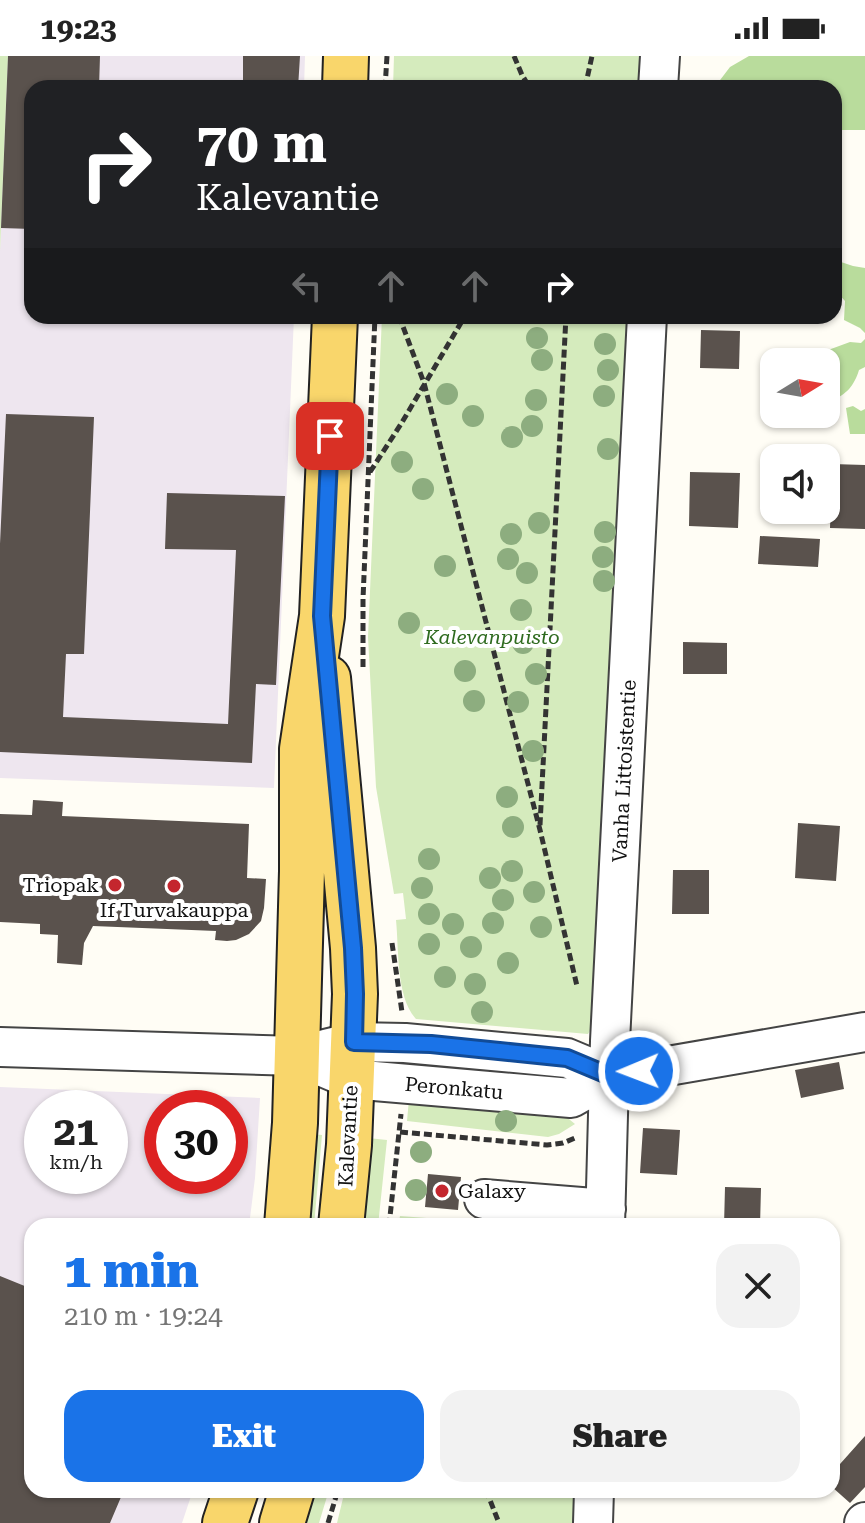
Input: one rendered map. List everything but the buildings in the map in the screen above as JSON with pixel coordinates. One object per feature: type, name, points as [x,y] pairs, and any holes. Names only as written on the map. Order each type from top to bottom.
[{"type":"main road","points":[[345,80],[346,56]]},
{"type":"main road","name":"Kalevantie","points":[[288,1218],[295,1123],[302,749],[322,616],[335,324]]},
{"type":"main road","name":"Kalevantie","points":[[322,616],[355,994],[349,1145],[342,1218]]},
{"type":"main road","points":[[225,1523],[233,1498]]},
{"type":"main road","points":[[282,1523],[290,1498]]},
{"type":"street","points":[[658,80],[660,56]]},
{"type":"street","name":"Vanha Littoistentie","points":[[606,1218],[607,1132],[647,324]]},
{"type":"street","name":"Peronkatu","points":[[0,1047],[297,1056],[352,1061],[403,1083],[571,1098],[610,1076],[865,1032]]},
{"type":"street","name":"Peronkatu","points":[[352,1061],[405,1043],[567,1058],[610,1076]]},
{"type":"street","points":[[484,1199],[606,1218]]},
{"type":"street","points":[[593,1523],[594,1498]]},
{"type":"path","points":[[386,80],[387,56]]},
{"type":"path","points":[[514,56],[525,80]]},
{"type":"path","points":[[587,80],[592,56]]},
{"type":"path","points":[[363,675],[363,599],[375,324]]},
{"type":"path","points":[[402,324],[424,383],[580,996]]},
{"type":"path","points":[[369,473],[460,324]]},
{"type":"path","points":[[540,830],[566,324]]},
{"type":"path","points":[[390,933],[405,1043]]},
{"type":"path","points":[[390,1218],[403,1083]]},
{"type":"path","points":[[400,1132],[547,1145],[563,1143],[583,1134],[607,1132]]},
{"type":"path","points":[[328,1523],[336,1498]]},
{"type":"path","points":[[489,1498],[499,1523]]},
{"type":"shaded area","points":[[8,56],[305,56],[304,80],[24,80],[24,324],[294,324],[274,788],[0,778],[0,251]]},
{"type":"shaded area","points":[[0,1087],[71,1090],[24,1090],[24,1194],[128,1194],[128,1092],[144,1093],[144,1194],[248,1194],[248,1097],[260,1098],[250,1218],[24,1218],[24,1498],[190,1498],[182,1523],[0,1523]]},
{"type":"green space","points":[[0,56],[8,56],[0,251]]},
{"type":"green space","points":[[394,56],[641,56],[640,80],[393,80]]},
{"type":"green space","points":[[749,56],[865,56],[865,130],[842,130],[842,80],[720,80],[730,67]]},
{"type":"green space","points":[[842,262],[865,268],[865,333],[844,320],[845,301],[842,298]]},
{"type":"green space","name":"Kalevanpuisto","points":[[382,324],[630,324],[599,1017],[588,1034],[416,1019],[410,1010],[402,986],[396,920],[406,919],[403,893],[394,894],[376,787],[368,637]]},
{"type":"green space","points":[[865,339],[865,367],[859,370],[855,381],[840,396],[840,348],[834,348],[850,342],[861,343]]},
{"type":"green space","points":[[853,406],[861,411],[865,409],[865,434],[850,434],[846,408]]},
{"type":"green space","points":[[409,1099],[564,1115],[575,1124],[548,1137],[407,1121]]},
{"type":"green space","points":[[312,1134],[322,1135],[315,1218],[306,1218]]},
{"type":"green space","points":[[368,1138],[387,1140],[379,1218],[359,1218]]},
{"type":"green space","points":[[309,1498],[327,1498],[319,1523],[301,1523]]},
{"type":"green space","points":[[343,1498],[580,1498],[578,1523],[337,1523]]},
{"type":"place","name":"Triopak","points":[[115,885]]},
{"type":"place","name":"If Turvakauppa","points":[[174,886]]},
{"type":"place","name":"Galaxy","points":[[442,1191]]},
{"type":"route","points":[[330,436],[322,616],[353,948],[354,1042],[431,1044],[567,1058],[610,1076],[639,1071]]}]
